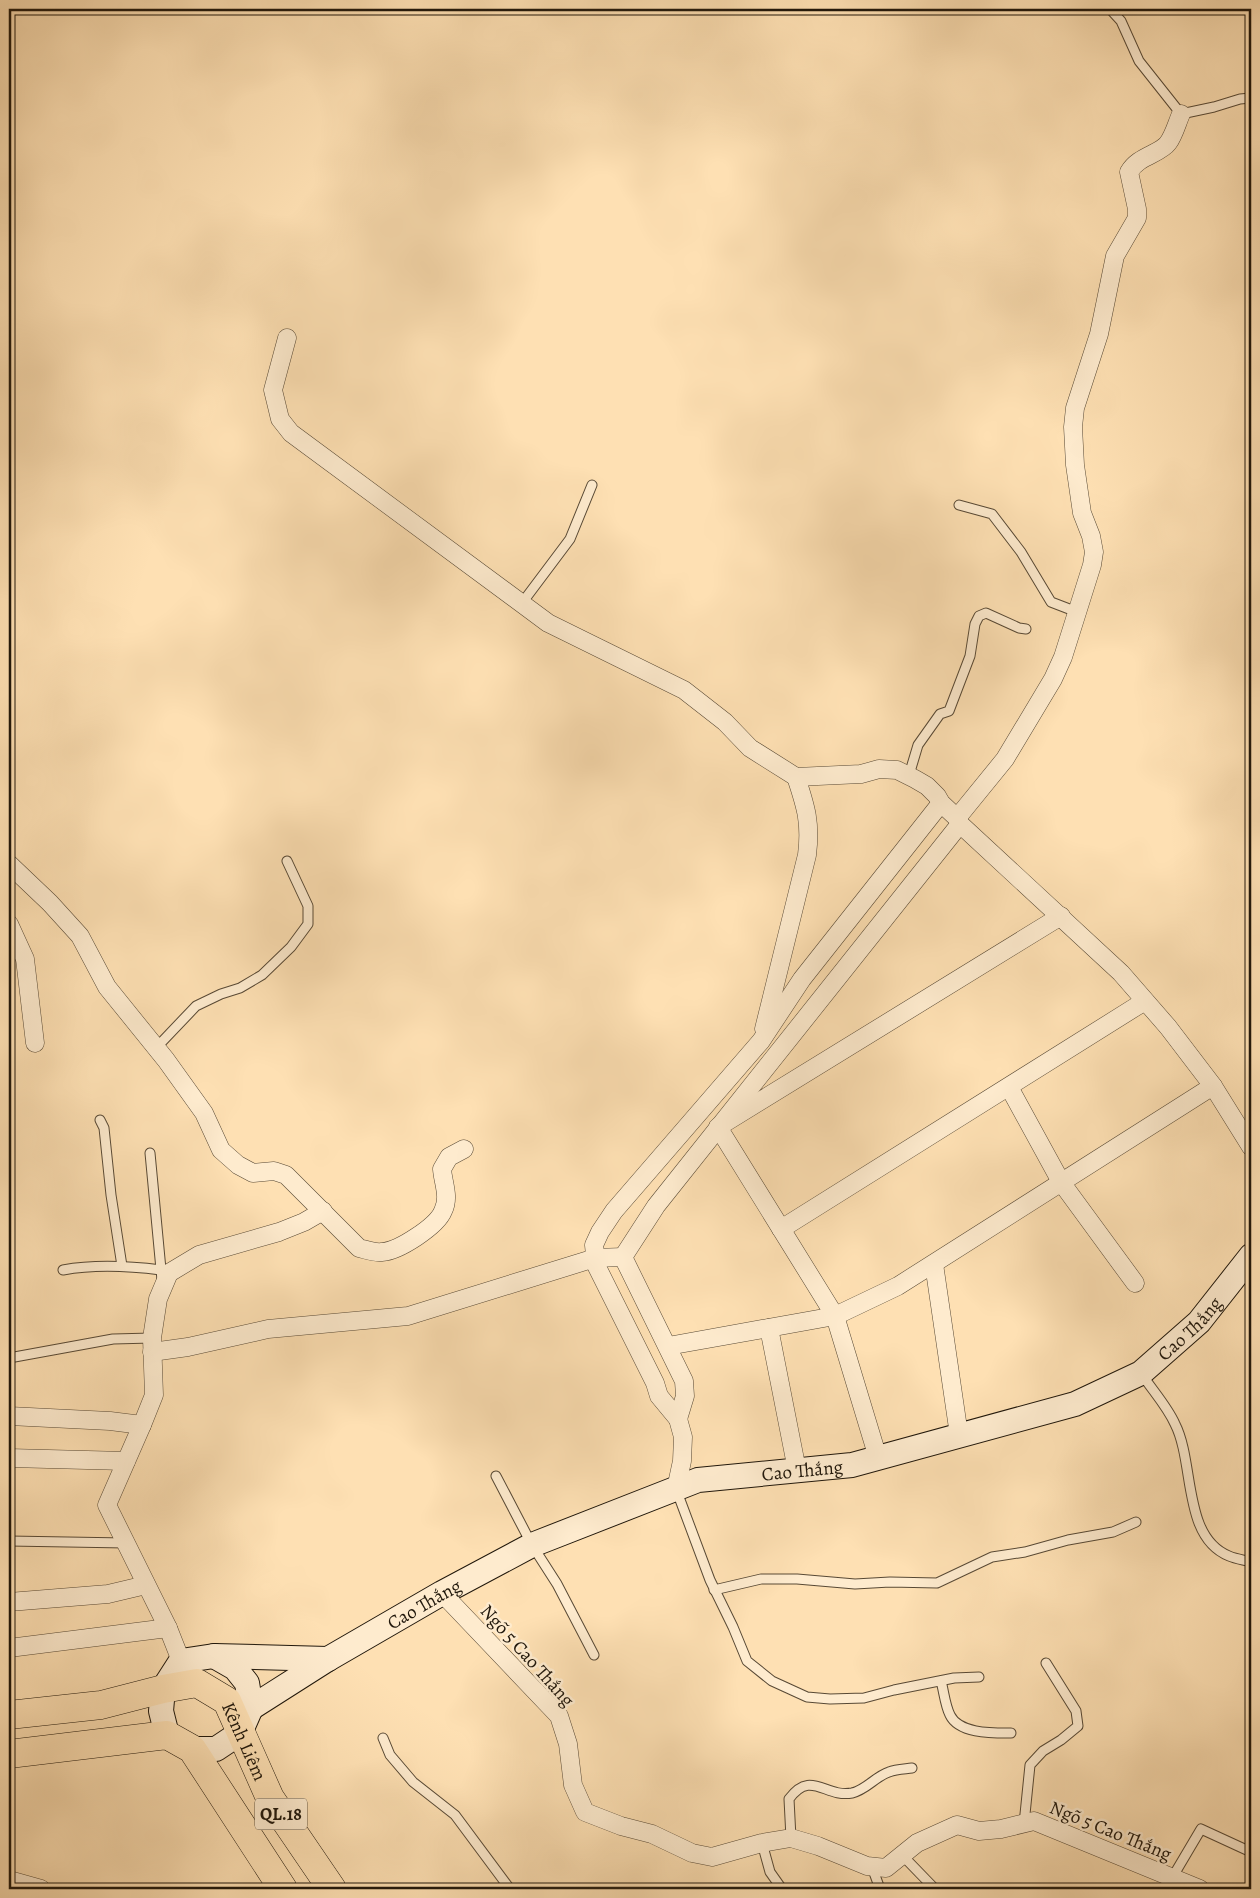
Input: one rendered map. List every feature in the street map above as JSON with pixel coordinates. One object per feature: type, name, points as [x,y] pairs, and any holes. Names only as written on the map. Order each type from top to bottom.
[{"type":"main road","name":"Cao Thắng","points":[[251,1708],[328,1659],[442,1593],[532,1545],[698,1480],[852,1464],[1075,1404],[1141,1373],[1199,1322],[1251,1256]]},
{"type":"main road","points":[[9,1754],[167,1734],[162,1711],[164,1689],[181,1661],[214,1656],[328,1659]]},
{"type":"main road","points":[[192,1749],[216,1749],[240,1733],[251,1708],[247,1683],[235,1668],[214,1656]]},
{"type":"main road","name":"Kênh Liêm","points":[[164,1689],[197,1683],[227,1701],[270,1798],[332,1889]]},
{"type":"main road","name":"QL.18","points":[[9,1715],[101,1705],[164,1689]]},
{"type":"main road","name":"QL.18","points":[[167,1734],[192,1749],[283,1889]]},
{"type":"street","points":[[623,1257],[656,1206],[959,821],[1005,759],[1053,679],[1092,565],[1094,552],[1092,536],[1082,514],[1073,427],[1075,408],[1099,334],[1115,256],[1137,218],[1137,209],[1129,172],[1132,167],[1149,154],[1168,144],[1181,114]]},
{"type":"street","points":[[287,338],[273,390],[280,419],[291,434],[548,623],[684,690],[725,722],[750,748],[796,777],[861,774],[879,769],[897,770],[927,786],[959,821],[1121,973],[1168,1027],[1213,1086],[1251,1147]]},
{"type":"street","points":[[761,1041],[809,839],[809,822],[806,806],[796,777]]},
{"type":"street","points":[[676,1489],[683,1451],[683,1437],[678,1419],[659,1396],[655,1384],[604,1283],[596,1265],[594,1245],[614,1211],[761,1041],[802,979],[941,803]]},
{"type":"street","points":[[9,864],[50,903],[80,936],[107,987],[156,1048],[204,1113],[220,1150],[238,1165],[254,1173],[274,1171],[286,1175],[359,1248],[384,1252],[408,1242],[434,1224],[444,1211],[447,1195],[442,1178],[442,1169],[449,1157],[464,1148]]},
{"type":"street","points":[[718,1127],[1061,916]]},
{"type":"street","points":[[9,924],[25,959],[35,1043]]},
{"type":"street","points":[[781,1229],[1145,1001]]},
{"type":"street","points":[[1009,1086],[1061,1182],[1135,1283]]},
{"type":"street","points":[[668,1346],[835,1316],[898,1286],[1213,1086]]},
{"type":"street","points":[[718,1127],[835,1316],[878,1458]]},
{"type":"street","points":[[181,1661],[168,1628],[107,1505],[154,1395],[152,1345],[162,1278],[199,1255],[279,1232],[304,1222],[323,1211]]},
{"type":"street","points":[[152,1345],[188,1347],[268,1329],[408,1316],[595,1258],[623,1257]]},
{"type":"street","points":[[623,1257],[684,1381],[685,1396],[678,1419]]},
{"type":"street","points":[[934,1264],[959,1435]]},
{"type":"street","points":[[769,1328],[797,1470]]},
{"type":"street","points":[[9,1416],[110,1421],[142,1426]]},
{"type":"street","points":[[9,1458],[126,1462]]},
{"type":"street","points":[[9,1602],[108,1594],[146,1585]]},
{"type":"street","name":"Ngõ 5 Cao Thắng","points":[[442,1593],[559,1716],[568,1744],[573,1785],[585,1812],[621,1826],[652,1834],[692,1853],[712,1857],[762,1843],[792,1838],[818,1846],[867,1866],[886,1868],[917,1843],[957,1825],[979,1831],[1001,1830],[1034,1821],[1200,1889]]},
{"type":"street","points":[[9,1648],[168,1628]]},
{"type":"street","points":[[9,1880],[41,1889]]},
{"type":"lane","points":[[1110,9],[1121,21],[1139,61],[1181,114],[1251,98]]},
{"type":"lane","points":[[522,603],[570,539],[592,486]]},
{"type":"lane","points":[[959,505],[992,514],[1020,552],[1051,602],[1076,612]]},
{"type":"lane","points":[[909,775],[918,745],[940,714],[949,711],[970,656],[975,624],[979,616],[986,613],[1019,628],[1026,629]]},
{"type":"lane","points":[[156,1048],[196,1006],[221,994],[240,988],[262,975],[291,947],[308,924],[308,906],[287,861]]},
{"type":"lane","points":[[100,1120],[104,1128],[111,1195],[122,1266]]},
{"type":"lane","points":[[63,1270],[122,1266],[162,1278],[150,1153]]},
{"type":"lane","points":[[9,1358],[112,1339],[152,1345]]},
{"type":"lane","points":[[1141,1373],[1176,1424],[1188,1463],[1194,1511],[1206,1539],[1228,1555],[1251,1562]]},
{"type":"lane","points":[[496,1476],[532,1545],[557,1584],[594,1655]]},
{"type":"lane","points":[[676,1489],[714,1590],[733,1627],[747,1661],[772,1681],[807,1697],[830,1699],[864,1698],[954,1678],[979,1677]]},
{"type":"lane","points":[[714,1590],[761,1579],[797,1579],[855,1584],[890,1582],[937,1583],[992,1557],[1025,1552],[1068,1540],[1113,1532],[1136,1522]]},
{"type":"lane","points":[[9,1541],[126,1543]]},
{"type":"lane","points":[[1024,1824],[1030,1765],[1043,1751],[1061,1740],[1078,1726],[1076,1711],[1046,1663]]},
{"type":"lane","points":[[940,1681],[950,1716],[963,1727],[990,1732],[1011,1733]]},
{"type":"lane","points":[[383,1738],[390,1755],[413,1782],[455,1815],[510,1889]]},
{"type":"lane","points":[[792,1838],[789,1799],[796,1789],[810,1784],[850,1793],[859,1790],[888,1772],[912,1768]]},
{"type":"lane","points":[[1172,1878],[1201,1829],[1251,1852]]},
{"type":"lane","points":[[762,1843],[770,1872],[782,1889]]},
{"type":"lane","points":[[902,1855],[935,1889]]},
{"type":"lane","points":[[872,1867],[880,1889]]}]
